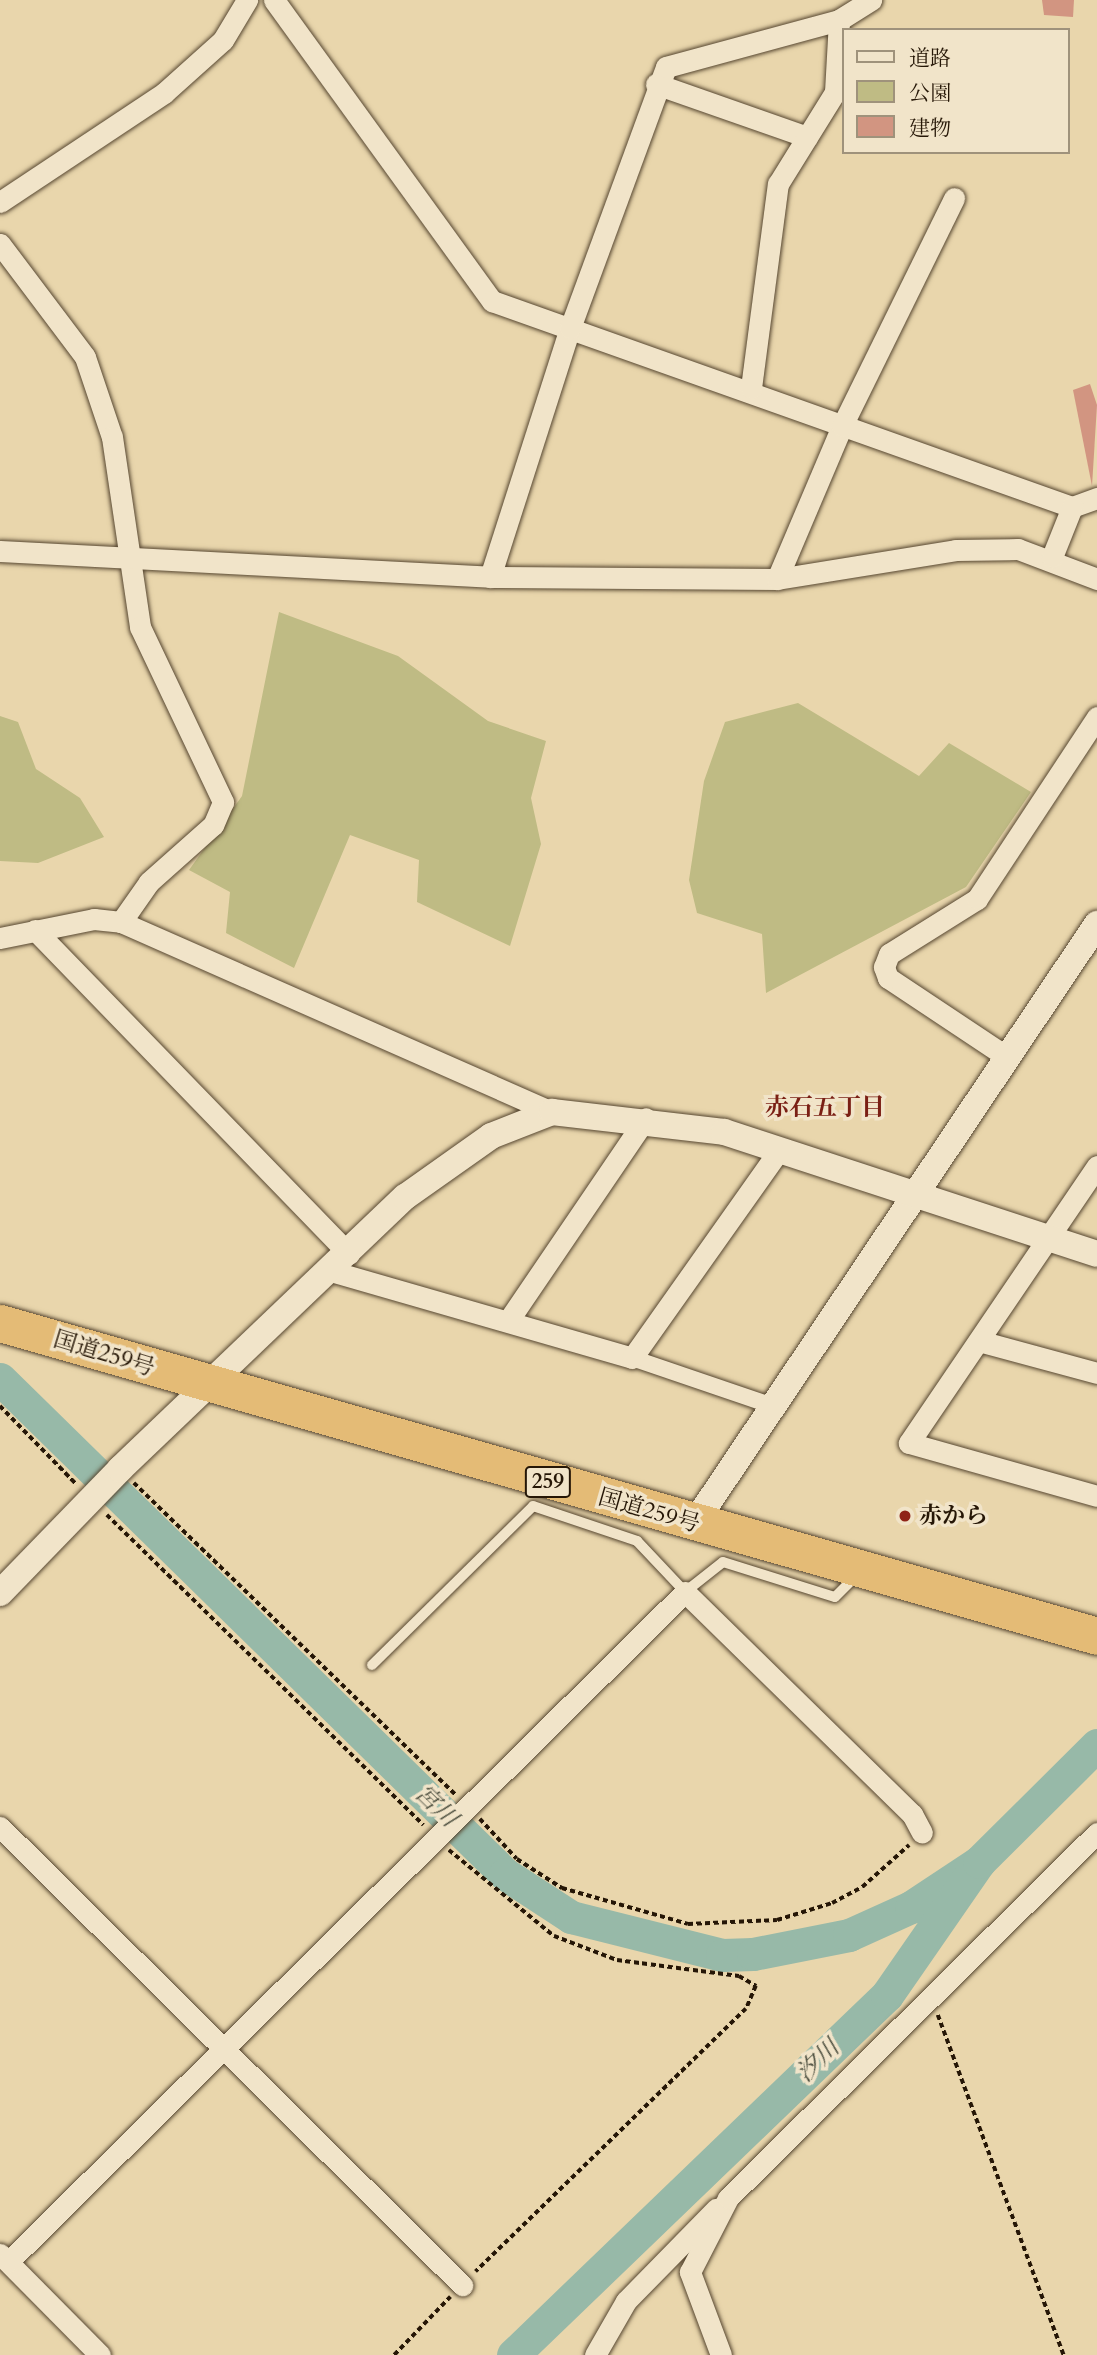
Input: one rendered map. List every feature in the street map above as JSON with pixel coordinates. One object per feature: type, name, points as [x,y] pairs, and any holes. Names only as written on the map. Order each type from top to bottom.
[{"type":"highway","name":"国道259号","points":[[0,1323],[694,1524],[1097,1636]]},
{"type":"street","points":[[0,202],[164,93],[223,40],[247,0]]},
{"type":"street","points":[[274,0],[492,300],[751,388],[842,426],[1072,507],[1097,498]]},
{"type":"street","points":[[490,577],[570,328],[656,84],[666,67],[839,20],[871,0]]},
{"type":"street","points":[[751,388],[778,184],[835,92],[839,20]]},
{"type":"street","points":[[656,84],[807,137]]},
{"type":"street","points":[[777,579],[842,426],[954,198]]},
{"type":"street","points":[[0,244],[85,357],[112,437],[133,558],[140,627],[223,802],[213,825],[149,882],[121,922]]},
{"type":"street","points":[[1052,557],[1072,507]]},
{"type":"street","points":[[0,551],[490,577],[777,579],[956,550],[1018,549],[1052,557],[1097,579]]},
{"type":"street","points":[[1007,1057],[888,978],[884,967],[889,954],[977,899],[1097,718]]},
{"type":"street","points":[[0,938],[94,919],[121,922],[552,1112],[646,1118],[724,1132],[919,1192],[1045,1239],[1097,1254]]},
{"type":"street","points":[[694,1524],[1097,924]]},
{"type":"street","points":[[35,930],[340,1263],[508,1321],[632,1358],[773,1406]]},
{"type":"street","points":[[0,1593],[118,1470],[212,1386],[444,1165],[491,1136],[552,1112]]},
{"type":"street","points":[[508,1321],[646,1118]]},
{"type":"street","points":[[632,1358],[779,1150]]},
{"type":"street","points":[[1097,1166],[909,1443],[1097,1496]]},
{"type":"street","points":[[979,1341],[1097,1373]]},
{"type":"street","points":[[100,2355],[4,2258],[224,2047],[685,1592],[912,1814],[922,1833]]},
{"type":"street","points":[[0,1827],[462,2285]]},
{"type":"street","points":[[595,2355],[625,2301],[1097,1833]]},
{"type":"street","points":[[721,2355],[690,2272],[728,2198]]},
{"type":"lane","points":[[372,1665],[533,1506],[637,1541],[685,1592],[723,1562],[835,1597],[861,1570]]},
{"type":"path","points":[[0,1406],[438,1835],[480,1881],[554,1936],[617,1960],[740,1976],[756,1986],[746,2009],[462,2285],[394,2355]]},
{"type":"path","points":[[118,1470],[468,1806],[517,1859],[562,1888],[688,1924],[777,1920],[832,1903],[862,1887],[922,1833]]},
{"type":"path","points":[[932,1997],[1064,2355]]},
{"type":"green space","points":[[279,612],[398,656],[488,721],[546,741],[531,798],[541,844],[510,946],[417,902],[419,860],[350,835],[294,968],[226,933],[230,892],[189,870],[242,796]]},
{"type":"green space","points":[[798,703],[919,776],[949,743],[1031,792],[966,887],[766,993],[762,934],[697,913],[689,880],[704,781],[725,722]]},
{"type":"green space","points":[[0,716],[18,722],[36,769],[80,798],[104,837],[38,863],[0,861]]},
{"type":"building","points":[[1042,0],[1074,0],[1073,17],[1044,15]]},
{"type":"building","points":[[1090,384],[1097,405],[1092,486],[1073,390]]},
{"type":"waterway","name":"宮川","points":[[0,1379],[505,1874],[571,1917],[722,1955],[753,1954],[849,1935],[911,1907],[979,1862]]},
{"type":"waterway","name":"汐川","points":[[513,2355],[887,1995],[979,1862],[1097,1745]]},
{"type":"place","name":"赤から","points":[[905,1516]]},
{"type":"district","name":"赤石五丁目","points":[[825,1108]]}]
